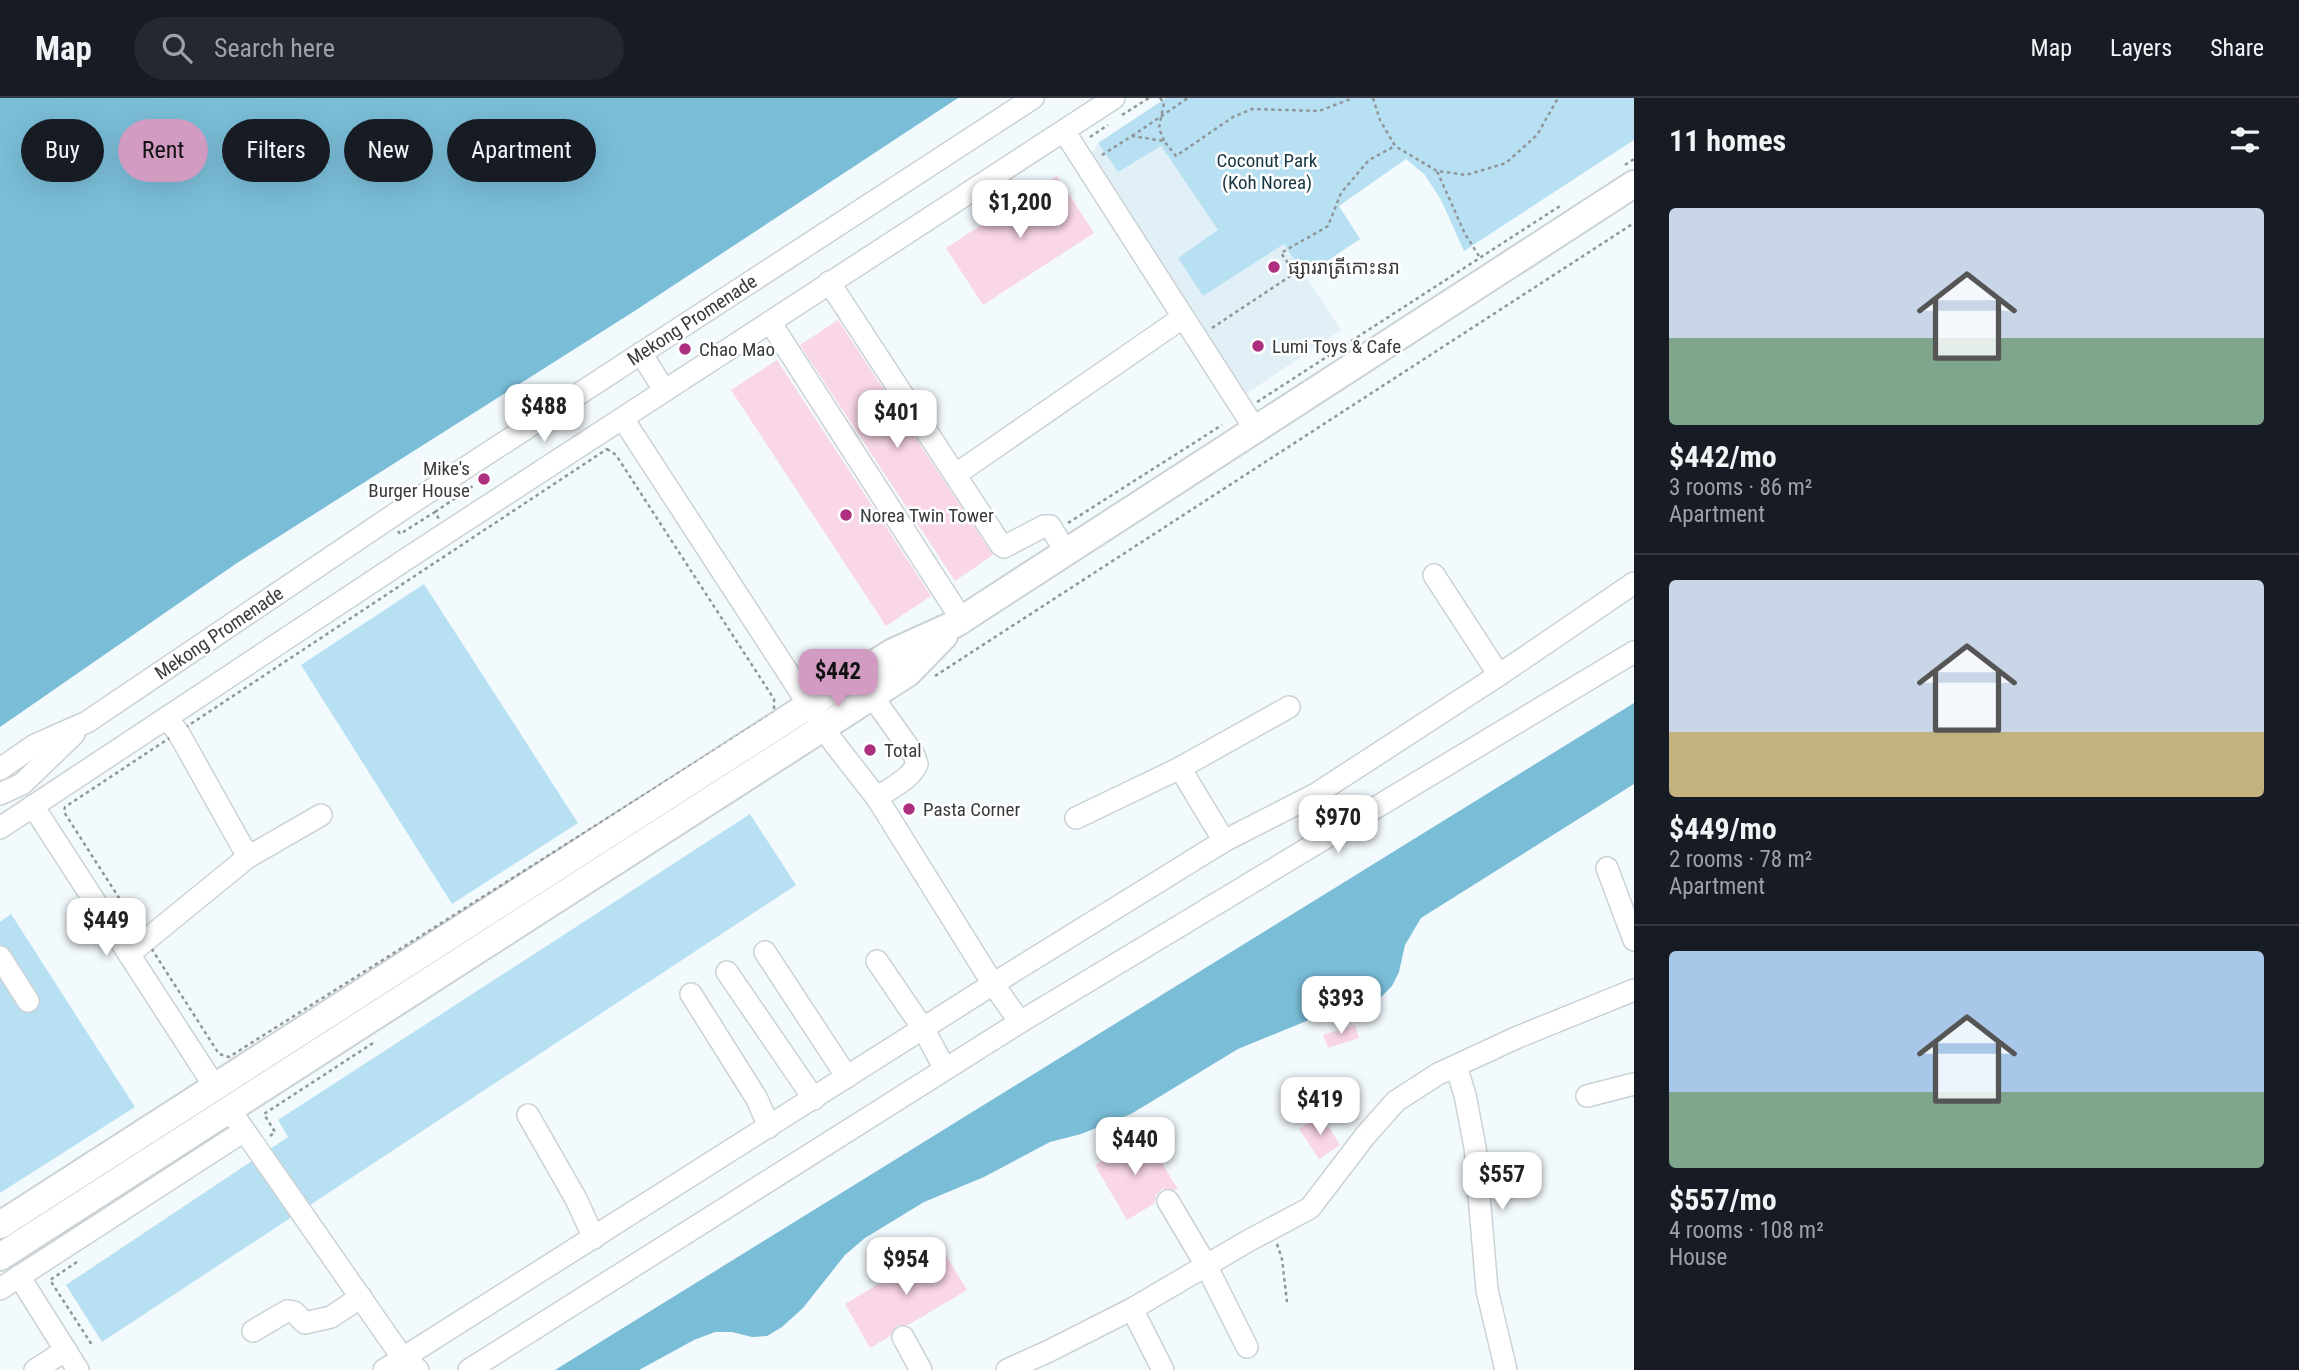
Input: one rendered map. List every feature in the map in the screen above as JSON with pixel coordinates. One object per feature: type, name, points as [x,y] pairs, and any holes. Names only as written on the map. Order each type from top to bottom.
[{"type":"main road","points":[[0,1224],[215,1087],[816,716],[872,696],[908,673],[959,622],[1060,542],[1628,175]]},
{"type":"main road","points":[[0,1258],[242,1129],[816,716],[893,652],[959,622]]},
{"type":"street","name":"Mekong Promenade","points":[[0,769],[35,745],[86,722],[413,502],[1032,98]]},
{"type":"street","points":[[0,828],[624,419],[664,390],[1114,98]]},
{"type":"street","points":[[1064,131],[1249,421]]},
{"type":"street","points":[[829,282],[1001,545],[1004,547],[1044,526],[1051,526],[1060,542]]},
{"type":"street","points":[[955,475],[1182,318]]},
{"type":"street","points":[[770,322],[959,622]]},
{"type":"street","points":[[640,354],[664,390]]},
{"type":"street","points":[[624,419],[834,743],[877,798],[993,984],[1020,1022]]},
{"type":"street","points":[[1434,575],[1499,675]]},
{"type":"street","points":[[384,1370],[410,1364],[594,1238],[993,984],[1224,841],[1316,794],[1634,583]]},
{"type":"street","points":[[470,1370],[1020,1022],[1634,652]]},
{"type":"street","points":[[872,696],[914,755],[917,764],[915,770],[877,798]]},
{"type":"street","points":[[1076,818],[1180,768],[1289,707]]},
{"type":"street","points":[[166,718],[178,732],[248,857]]},
{"type":"street","points":[[0,794],[22,784],[86,722]]},
{"type":"street","points":[[1180,768],[1224,841]]},
{"type":"street","points":[[33,806],[215,1087]]},
{"type":"street","points":[[129,954],[248,857],[321,816]]},
{"type":"street","points":[[1607,869],[1634,940]]},
{"type":"street","points":[[765,952],[848,1077]]},
{"type":"street","points":[[0,957],[28,1001]]},
{"type":"street","points":[[877,961],[924,1030],[945,1069]]},
{"type":"street","points":[[727,971],[814,1099]]},
{"type":"street","points":[[1007,1370],[1053,1361],[1206,1265],[1302,1213],[1317,1201],[1365,1136],[1396,1101],[1438,1074],[1518,1037],[1634,990]]},
{"type":"street","points":[[691,995],[757,1099],[769,1127]]},
{"type":"street","points":[[1456,1066],[1465,1095],[1475,1147],[1487,1290],[1506,1370]]},
{"type":"street","points":[[1587,1096],[1634,1084]]},
{"type":"street","points":[[528,1115],[576,1199],[594,1238]]},
{"type":"street","points":[[0,1289],[242,1129],[410,1364]]},
{"type":"street","points":[[1168,1201],[1206,1265],[1247,1347]]},
{"type":"street","points":[[19,1276],[78,1370]]},
{"type":"street","points":[[253,1331],[287,1311],[294,1312],[305,1323],[331,1317],[361,1297]]},
{"type":"street","points":[[1132,1309],[1163,1370]]},
{"type":"street","points":[[902,1337],[921,1370]]},
{"type":"street","points":[[35,1370],[66,1350]]},
{"type":"path","points":[[1160,98],[1164,103],[1159,128],[1164,141],[1176,156],[1233,117],[1252,109],[1319,111],[1353,98]]},
{"type":"path","points":[[1098,158],[1188,98]]},
{"type":"path","points":[[1373,98],[1380,120],[1395,146],[1437,171],[1466,175],[1506,163],[1536,135],[1558,98]]},
{"type":"path","points":[[1132,136],[1164,141]]},
{"type":"path","points":[[1210,329],[1295,273],[1281,253],[1328,226],[1342,193],[1369,160],[1395,146]]},
{"type":"path","points":[[1628,175],[1634,159]]},
{"type":"path","points":[[1437,171],[1465,234],[1479,256]]},
{"type":"path","points":[[1060,542],[1249,421],[1479,256],[1568,201]]},
{"type":"path","points":[[929,680],[1634,223]]},
{"type":"path","points":[[65,807],[64,813],[219,1055],[229,1057],[774,713],[774,699],[616,455]]},
{"type":"path","points":[[242,1129],[275,1132],[264,1114],[379,1040]]},
{"type":"path","points":[[1273,1228],[1282,1259],[1287,1302]]},
{"type":"path","points":[[84,1257],[50,1280],[92,1345]]},
{"type":"shaded area","points":[[0,98],[958,98],[633,312],[237,563],[0,727]]},
{"type":"shaded area","name":"ផ្សាររាត្រីកោះនរា","points":[[1098,143],[1118,172],[1160,145],[1218,230],[1203,296],[1284,243],[1341,330],[1246,394],[1089,158]]},
{"type":"shaded area","points":[[1634,703],[1634,784],[1421,918],[1405,945],[1399,972],[1392,986],[1381,997],[1367,1003],[1338,1008],[1238,1049],[1131,1114],[1081,1134],[1050,1142],[984,1177],[924,1202],[865,1238],[845,1255],[803,1308],[782,1327],[767,1336],[752,1337],[732,1332],[715,1332],[694,1340],[639,1370],[555,1370]]},
{"type":"green space","name":"Coconut Park (Koh Norea)","points":[[1166,98],[1634,98],[1634,140],[1464,251],[1441,200],[1425,175],[1406,159],[1339,206],[1360,239],[1305,276],[1284,244],[1203,296],[1178,258],[1218,230],[1161,146],[1118,172],[1098,143]]},
{"type":"green space","points":[[424,584],[578,823],[452,904],[301,665]]},
{"type":"green space","points":[[750,814],[796,885],[102,1342],[66,1285],[288,1137],[278,1120]]},
{"type":"green space","points":[[11,914],[135,1107],[0,1193],[0,922]]},
{"type":"building","points":[[1057,176],[1094,233],[983,305],[946,248]]},
{"type":"building","points":[[838,320],[993,555],[955,581],[800,345]]},
{"type":"building","name":"Norea Twin Tower","points":[[777,360],[931,596],[886,626],[731,390]]},
{"type":"building","points":[[1355,1025],[1359,1038],[1328,1048],[1323,1035]]},
{"type":"building","points":[[1321,1115],[1340,1145],[1319,1159],[1299,1129]]},
{"type":"building","points":[[1146,1135],[1178,1190],[1162,1189],[1156,1195],[1155,1203],[1127,1220],[1095,1165]]},
{"type":"building","points":[[941,1247],[967,1290],[908,1325],[896,1326],[890,1336],[870,1348],[845,1304]]},
{"type":"place","name":"ផ្សាររាត្រីកោះនរា","points":[[1274,267]]},
{"type":"place","name":"Lumi Toys & Cafe","points":[[1258,346]]},
{"type":"place","name":"Chao Mao","points":[[685,349]]},
{"type":"place","name":"Mike's Burger House","points":[[484,479]]},
{"type":"place","name":"Norea Twin Tower","points":[[846,515]]},
{"type":"place","name":"Total","points":[[870,750]]},
{"type":"place","name":"Pasta Corner","points":[[909,809]]}]
